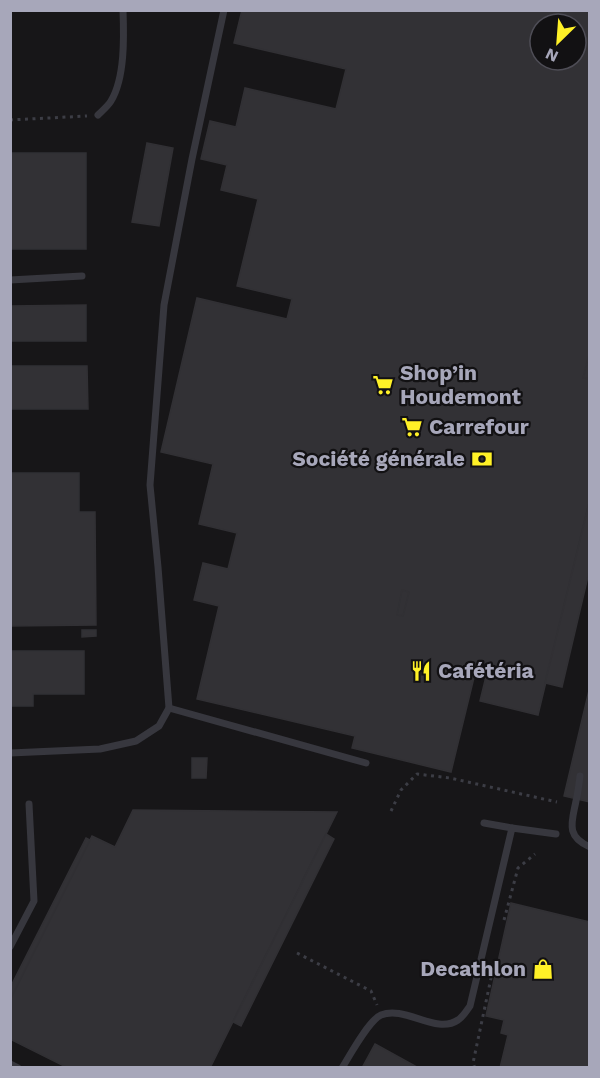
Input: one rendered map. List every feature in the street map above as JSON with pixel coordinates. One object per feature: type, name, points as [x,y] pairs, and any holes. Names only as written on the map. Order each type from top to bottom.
[{"type":"lane","points":[[98,115],[112,100],[117,87],[124,52],[123,10]]},
{"type":"lane","points":[[10,753],[100,749],[136,741],[159,726],[169,708],[150,486],[164,305],[224,10]]},
{"type":"lane","points":[[10,280],[82,276]]},
{"type":"lane","points":[[169,708],[366,763]]},
{"type":"lane","points":[[580,776],[571,823],[574,835],[580,843],[590,847]]},
{"type":"lane","points":[[10,947],[34,901],[29,804]]},
{"type":"lane","points":[[484,823],[556,834]]},
{"type":"lane","points":[[342,1068],[368,1028],[380,1015],[397,1013],[445,1025],[459,1020],[470,1006],[512,828]]},
{"type":"lane","points":[[10,1064],[18,1068]]},
{"type":"path","points":[[10,120],[98,115]]},
{"type":"path","points":[[391,811],[401,789],[417,774],[450,778],[557,802]]},
{"type":"path","points":[[504,922],[518,868],[535,854]]},
{"type":"path","points":[[297,953],[371,991],[380,1015]]},
{"type":"path","points":[[475,1068],[472,1063],[496,955]]},
{"type":"building","name":"Shop’in Houdemont","points":[[242,10],[590,10],[590,499],[538,715],[480,701],[489,664],[478,661],[451,772],[352,748],[355,736],[197,699],[219,606],[194,600],[203,563],[228,569],[237,533],[199,524],[213,464],[161,452],[197,298],[287,319],[292,299],[237,286],[258,199],[221,190],[227,165],[201,159],[210,121],[236,127],[245,88],[336,109],[346,69],[234,43]]},
{"type":"building","points":[[147,143],[173,148],[159,226],[132,222]]},
{"type":"building","points":[[10,153],[86,153],[86,249],[10,249]]},
{"type":"building","points":[[86,305],[86,341],[10,341],[10,306]]},
{"type":"building","points":[[590,356],[590,379],[583,378]]},
{"type":"building","points":[[10,366],[87,366],[88,409],[10,409]]},
{"type":"building","points":[[10,473],[79,473],[79,512],[95,512],[96,625],[10,626]]},
{"type":"building","points":[[590,499],[590,568],[562,687],[545,683]]},
{"type":"building","points":[[402,590],[409,592],[403,616],[397,615]]},
{"type":"building","points":[[82,630],[96,630],[96,636],[82,637]]},
{"type":"building","points":[[10,651],[84,651],[84,694],[33,694],[33,706],[10,706]]},
{"type":"building","points":[[590,686],[590,802],[564,796]]},
{"type":"building","points":[[192,758],[207,758],[206,778],[192,778]]},
{"type":"building","points":[[133,810],[337,812],[210,1068],[68,1068],[10,1039],[10,1000],[92,836],[115,847]]},
{"type":"building","points":[[326,834],[334,839],[241,1026],[233,1022]]},
{"type":"building","points":[[86,838],[90,840],[10,1000],[10,988]]},
{"type":"building","name":"Decathlon","points":[[511,903],[590,922],[590,1068],[500,1068],[508,1035],[501,1033],[504,1020],[486,1016]]},
{"type":"building","points":[[375,1044],[417,1067],[362,1068]]},
{"type":"place","name":"Shop’in Houdemont","points":[[383,385]]},
{"type":"place","name":"Carrefour","points":[[412,427]]},
{"type":"place","name":"Société générale","points":[[482,459]]},
{"type":"place","name":"Cafétéria","points":[[421,671]]},
{"type":"place","name":"Decathlon","points":[[543,969]]}]
